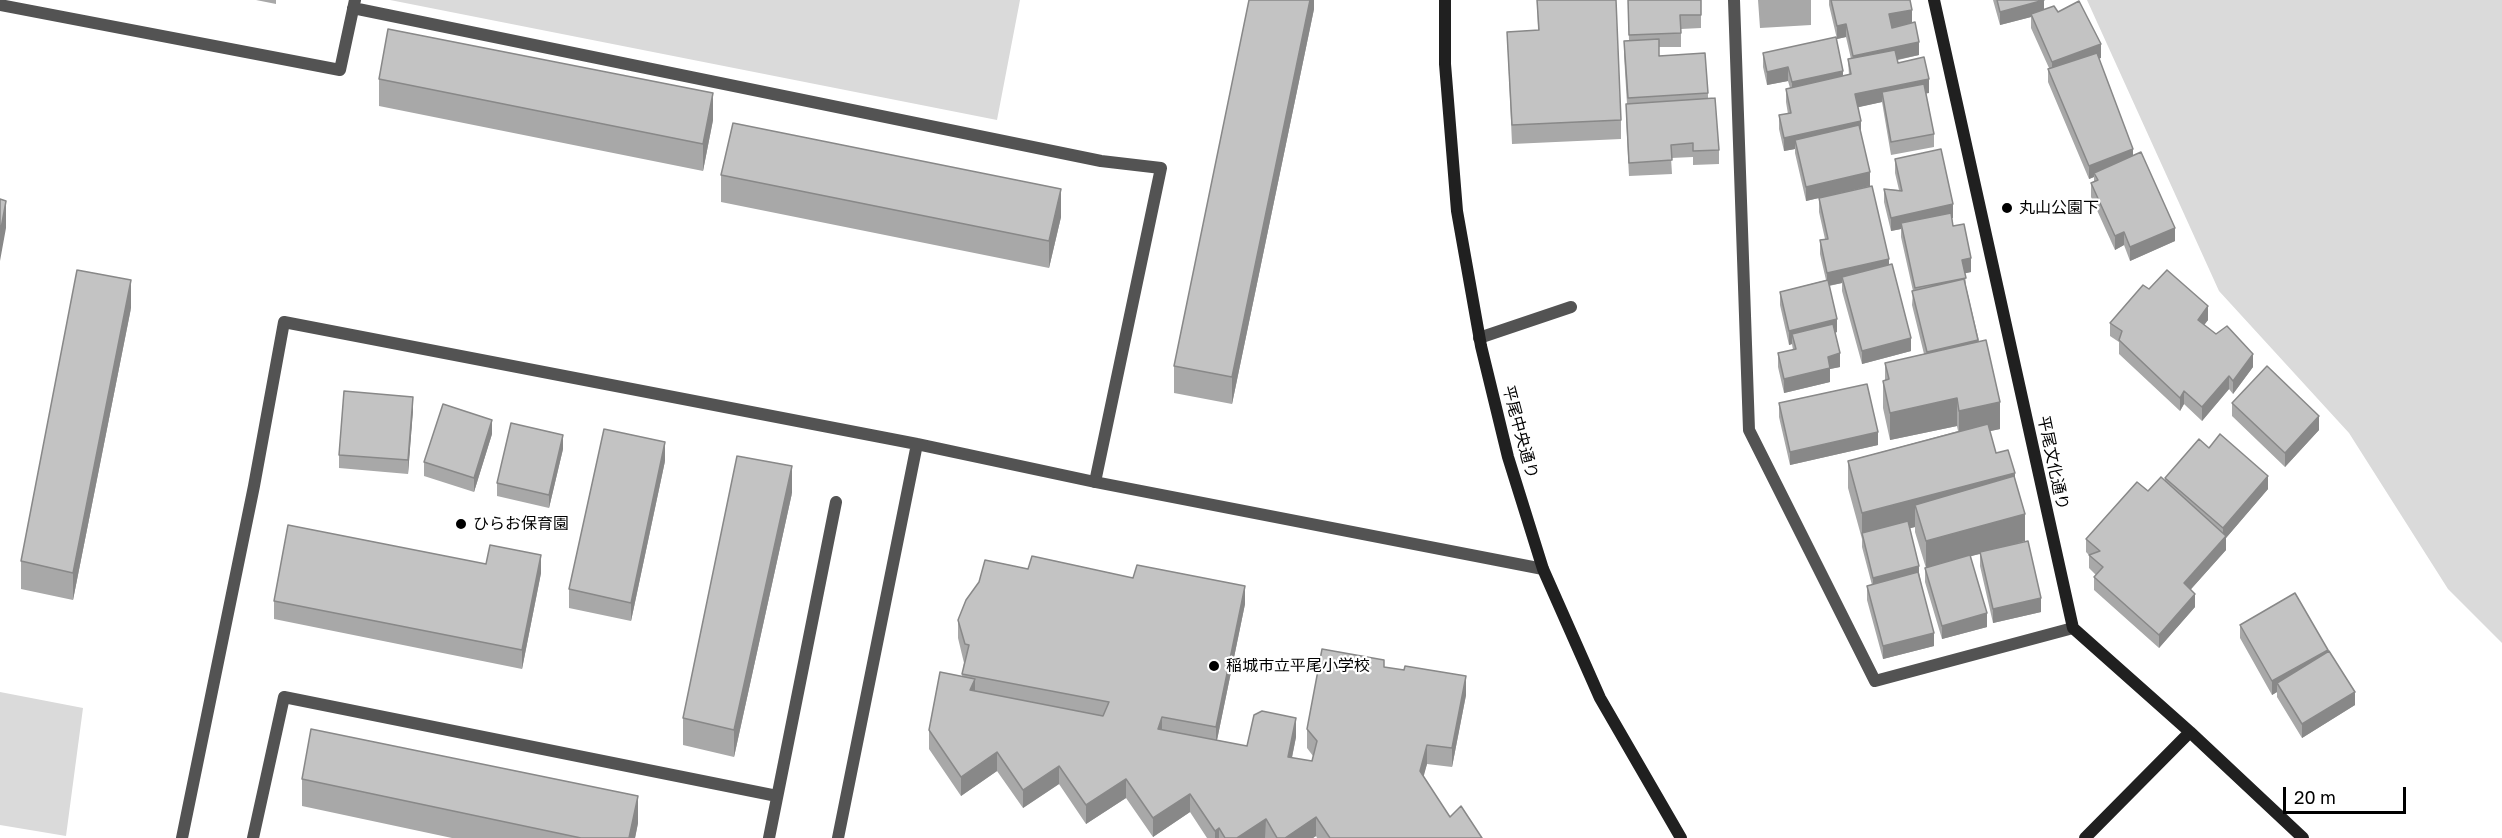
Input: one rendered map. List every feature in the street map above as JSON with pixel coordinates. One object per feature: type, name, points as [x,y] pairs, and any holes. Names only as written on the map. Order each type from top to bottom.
[{"type":"street","name":"平尾中央通り","points":[[1445,0],[1445,64],[1457,211],[1479,338],[1508,457],[1543,569],[1600,698],[1681,838]]},
{"type":"street","points":[[1734,0],[1749,430],[1875,681],[2073,628],[2190,732],[2303,838]]},
{"type":"street","name":"平尾文化通り","points":[[1934,0],[2073,628]]},
{"type":"street","points":[[0,5],[340,70],[354,4],[1101,161],[1161,168],[1095,482]]},
{"type":"street","points":[[1479,338],[1571,307]]},
{"type":"street","points":[[182,838],[254,486],[284,322],[917,444],[1095,482],[1543,569]]},
{"type":"street","points":[[838,838],[917,444]]},
{"type":"street","points":[[769,838],[836,502]]},
{"type":"street","points":[[253,838],[284,697],[777,796]]},
{"type":"street","points":[[2085,838],[2190,732]]},
{"type":"shaded area","points":[[390,0],[1020,0],[997,120]]},
{"type":"shaded area","points":[[2087,0],[2502,0],[2502,643],[2448,589],[2349,433],[2219,291]]},
{"type":"shaded area","points":[[0,692],[83,708],[66,836],[0,825]]},
{"type":"building","points":[[1249,0],[1310,0],[1232,377],[1174,366]]},
{"type":"building","points":[[1537,0],[1616,0],[1621,120],[1512,125],[1507,32],[1539,30]]},
{"type":"building","points":[[1628,0],[1701,0],[1701,15],[1680,15],[1681,33],[1629,35]]},
{"type":"building","points":[[1831,0],[1910,0],[1912,10],[1889,14],[1892,28],[1915,22],[1919,42],[1853,56],[1846,24],[1837,26]]},
{"type":"building","points":[[1997,0],[2044,0],[2000,12]]},
{"type":"building","points":[[2079,1],[2101,44],[2052,62],[2031,14],[2054,6],[2058,12]]},
{"type":"building","points":[[388,29],[713,93],[703,144],[379,79]]},
{"type":"building","points":[[1836,37],[1843,71],[1792,82],[1788,67],[1767,72],[1763,53]]},
{"type":"building","points":[[1659,39],[1659,56],[1705,53],[1708,93],[1628,98],[1624,41]]},
{"type":"building","points":[[1895,50],[1898,63],[1924,57],[1929,79],[1855,94],[1861,121],[1784,138],[1779,115],[1791,113],[1786,89],[1851,74],[1848,59]]},
{"type":"building","points":[[2097,53],[2133,149],[2089,166],[2048,69]]},
{"type":"building","points":[[1924,84],[1934,134],[1891,142],[1882,92]]},
{"type":"building","points":[[1715,98],[1719,150],[1693,151],[1693,143],[1671,145],[1672,160],[1629,163],[1626,104]]},
{"type":"building","points":[[733,123],[1061,189],[1049,241],[721,175]]},
{"type":"building","points":[[1859,125],[1870,172],[1806,187],[1795,140]]},
{"type":"building","points":[[1941,149],[1953,204],[1891,218],[1884,189],[1902,191],[1895,159]]},
{"type":"building","points":[[2141,152],[2175,228],[2130,247],[2124,232],[2115,236],[2091,183],[2098,180],[2094,173]]},
{"type":"building","points":[[1872,186],[1889,259],[1827,273],[1820,240],[1828,239],[1819,198]]},
{"type":"building","points":[[0,199],[6,201],[0,234]]},
{"type":"building","points":[[1951,213],[1953,226],[1964,224],[1971,258],[1962,260],[1966,278],[1915,288],[1901,223]]},
{"type":"building","points":[[1892,264],[1911,338],[1862,351],[1842,277]]},
{"type":"building","points":[[77,270],[131,280],[73,573],[21,561]]},
{"type":"building","points":[[2167,270],[2208,306],[2198,320],[2216,334],[2227,326],[2253,354],[2233,381],[2229,376],[2202,407],[2184,391],[2180,398],[2119,340],[2122,331],[2110,323],[2143,285],[2149,289]]},
{"type":"building","points":[[1964,279],[1978,340],[1927,352],[1912,291]]},
{"type":"building","points":[[1828,280],[1837,319],[1789,331],[1780,292]]},
{"type":"building","points":[[1833,324],[1840,353],[1828,357],[1830,368],[1784,379],[1778,353],[1796,349],[1792,334]]},
{"type":"building","points":[[1986,340],[2000,402],[1959,411],[1957,398],[1890,413],[1883,381],[1889,379],[1885,363]]},
{"type":"building","points":[[2267,366],[2319,416],[2285,453],[2232,403]]},
{"type":"building","points":[[1867,384],[1878,432],[1790,452],[1779,403]]},
{"type":"building","points":[[344,391],[413,397],[408,460],[339,455]]},
{"type":"building","points":[[443,404],[492,420],[474,478],[424,462]]},
{"type":"building","points":[[511,423],[563,435],[549,495],[497,483]]},
{"type":"building","points":[[1988,424],[1996,453],[2008,450],[2015,473],[1862,513],[1848,461]]},
{"type":"building","points":[[604,429],[665,442],[631,603],[569,589]]},
{"type":"building","points":[[2220,434],[2268,476],[2223,528],[2165,478],[2199,439],[2209,448]]},
{"type":"building","points":[[737,456],[792,466],[734,730],[683,718]]},
{"type":"building","points":[[2014,476],[2025,514],[1926,541],[1915,505]]},
{"type":"building","points":[[2161,477],[2226,536],[2184,583],[2195,594],[2159,635],[2094,577],[2103,567],[2089,555],[2100,551],[2086,539],[2137,482],[2148,491]]},
{"type":"building","points":[[1908,521],[1919,566],[1873,578],[1862,533]]},
{"type":"building","points":[[288,525],[486,564],[490,545],[541,555],[522,650],[274,601]]},
{"type":"building","points":[[2028,541],[2041,598],[1993,609],[1980,552]]},
{"type":"building","points":[[1970,555],[1987,613],[1942,626],[1925,568]]},
{"type":"building","points":[[1032,556],[1133,578],[1137,565],[1245,586],[1216,727],[1162,717],[1158,729],[1247,746],[1254,715],[1262,711],[1296,718],[1288,757],[1312,761],[1317,741],[1307,729],[1322,649],[1384,660],[1384,667],[1404,670],[1405,666],[1466,676],[1452,748],[1427,745],[1420,771],[1450,817],[1461,806],[1482,838],[1330,838],[1316,817],[1285,838],[1277,838],[1266,819],[1237,838],[1225,838],[1219,828],[1215,831],[1190,794],[1153,818],[1126,779],[1086,805],[1059,766],[1023,790],[997,752],[961,777],[929,730],[940,672],[975,679],[970,690],[1103,716],[1109,702],[962,674],[969,645],[965,644],[958,620],[966,600],[979,582],[985,560],[1028,569]]},
{"type":"building","points":[[1918,572],[1934,633],[1883,646],[1867,586]]},
{"type":"building","points":[[2295,593],[2328,650],[2272,681],[2240,625]]},
{"type":"building","points":[[2329,651],[2355,692],[2302,724],[2277,683]]},
{"type":"building","points":[[311,729],[638,796],[629,838],[581,838],[302,779]]},
{"type":"place","name":"丸山公園下","points":[[2007,208]]},
{"type":"place","name":"ひらお保育園","points":[[461,524]]},
{"type":"place","name":"稲城市立平尾小学校","points":[[1214,666]]}]
